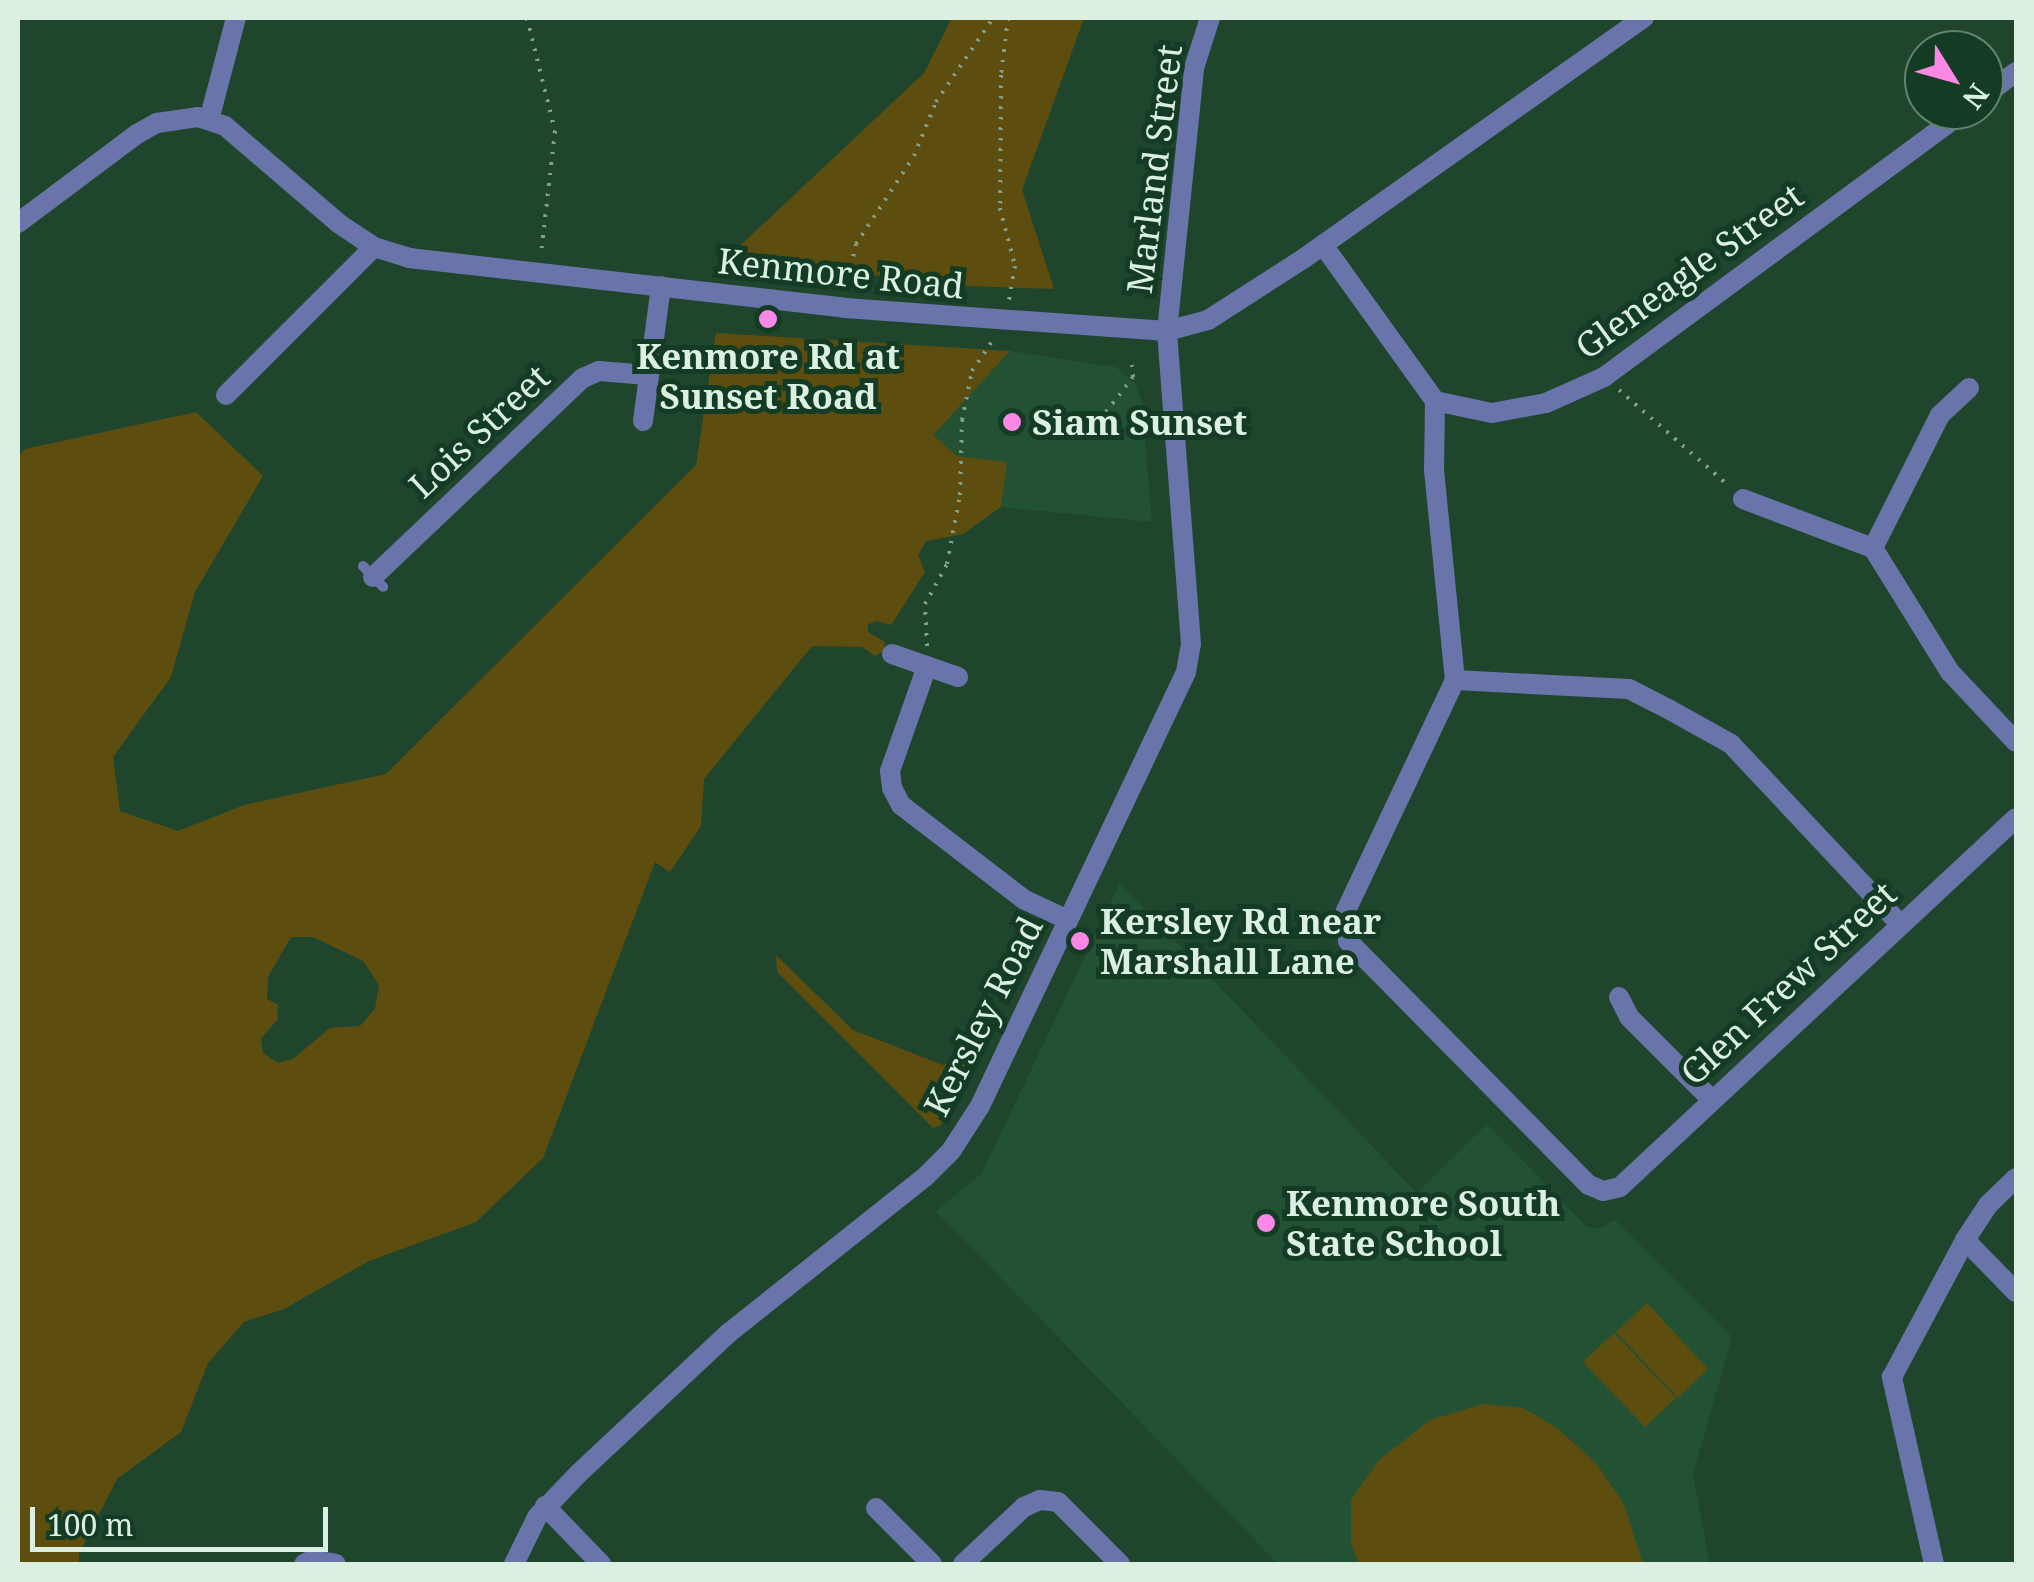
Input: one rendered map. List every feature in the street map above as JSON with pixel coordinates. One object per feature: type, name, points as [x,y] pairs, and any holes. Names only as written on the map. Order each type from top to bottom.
[{"type":"street","points":[[18,224],[157,122],[210,120],[236,18]]},
{"type":"street","name":"Marland Street","points":[[1168,330],[1194,68],[1210,18]]},
{"type":"street","name":"Kenmore Road","points":[[210,120],[226,126],[338,223],[374,248],[408,258],[845,308],[1168,330],[1208,320],[1323,245],[1644,18]]},
{"type":"street","name":"Gleneagle Street","points":[[1436,401],[1492,413],[1546,403],[1604,377],[1939,130]]},
{"type":"street","points":[[1323,245],[1436,401],[1434,470],[1455,680],[1630,690],[1670,710],[1731,744],[1900,923]]},
{"type":"street","points":[[226,396],[374,248]]},
{"type":"street","points":[[643,421],[646,376],[662,286]]},
{"type":"street","name":"Kersley Road","points":[[514,1564],[545,1506],[730,1332],[925,1177],[951,1151],[980,1106],[1186,672],[1191,644],[1168,330]]},
{"type":"street","name":"Lois Street","points":[[373,577],[583,378],[599,371],[646,376]]},
{"type":"street","points":[[1873,548],[1940,415],[1969,388]]},
{"type":"street","points":[[1744,499],[1873,548],[1950,672],[2016,742]]},
{"type":"street","points":[[892,654],[958,677]]},
{"type":"street","points":[[927,666],[890,771],[892,788],[901,804],[1024,900],[1068,920]]},
{"type":"street","name":"Glen Frew Street","points":[[1455,680],[1346,911],[1348,941],[1589,1184],[1603,1191],[1620,1187],[1710,1098],[2016,818]]},
{"type":"street","points":[[1620,997],[1629,1017],[1710,1098]]},
{"type":"street","points":[[1934,1564],[1892,1376],[1965,1240],[1988,1205],[2016,1178]]},
{"type":"street","points":[[1965,1240],[2016,1292]]},
{"type":"street","points":[[963,1564],[1024,1506],[1040,1500],[1058,1502],[1120,1564]]},
{"type":"street","points":[[545,1506],[601,1564]]},
{"type":"street","points":[[876,1508],[932,1564]]},
{"type":"street","points":[[304,1564],[312,1560],[336,1564]]},
{"type":"path","points":[[527,18],[555,131],[537,271]]},
{"type":"path","points":[[845,308],[856,244],[914,156],[936,102],[993,18]]},
{"type":"path","points":[[927,666],[925,604],[947,564],[960,494],[962,420],[972,371],[1006,321],[1015,266],[1000,208],[1001,75],[1008,18]]},
{"type":"path","points":[[1106,412],[1133,377],[1132,365]]},
{"type":"path","points":[[1604,377],[1744,499]]},
{"type":"shaded area","points":[[952,18],[1084,18],[1022,190],[1054,289],[966,286],[727,258],[924,73]]},
{"type":"shaded area","points":[[716,333],[1010,351],[933,435],[957,456],[1007,462],[1001,507],[963,534],[926,541],[918,555],[925,572],[891,625],[877,621],[868,624],[868,632],[885,642],[884,651],[875,656],[862,647],[812,646],[704,779],[701,826],[670,872],[655,862],[543,1158],[476,1222],[369,1261],[284,1309],[244,1322],[208,1363],[181,1432],[117,1479],[79,1554],[79,1564],[18,1564],[18,457],[25,449],[196,412],[263,476],[195,592],[171,677],[113,757],[120,811],[178,831],[244,805],[386,774],[696,465]],"holes":[[[291,937],[313,937],[363,961],[379,985],[375,1009],[360,1026],[330,1028],[293,1059],[278,1063],[263,1053],[261,1039],[277,1020],[278,1005],[267,999],[268,977]]]},
{"type":"shaded area","points":[[1010,351],[1116,367],[1135,383],[1142,403],[1152,522],[1001,507],[1006,462],[957,456],[932,435]]},
{"type":"shaded area","name":"Kenmore South State School","points":[[1120,883],[1417,1193],[1487,1124],[1587,1227],[1598,1229],[1615,1220],[1732,1337],[1693,1475],[1710,1564],[1278,1564],[936,1211],[982,1173]]},
{"type":"shaded area","points":[[776,955],[853,1030],[943,1065],[966,1056],[969,1069],[941,1125],[933,1128],[777,972]]},
{"type":"shaded area","points":[[1647,1303],[1708,1369],[1678,1398],[1616,1332]]},
{"type":"shaded area","points":[[1614,1333],[1676,1398],[1645,1427],[1583,1362]]},
{"type":"shaded area","points":[[1483,1404],[1523,1408],[1557,1428],[1596,1463],[1624,1504],[1643,1564],[1359,1564],[1351,1543],[1351,1500],[1379,1460],[1430,1420]]},
{"type":"place","name":"Kenmore Rd at Sunset Road","points":[[768,319]]},
{"type":"place","name":"Siam Sunset","points":[[1012,422]]},
{"type":"place","name":"Kersley Rd near Marshall Lane","points":[[1080,941]]},
{"type":"place","name":"Kenmore South State School","points":[[1266,1223]]}]
